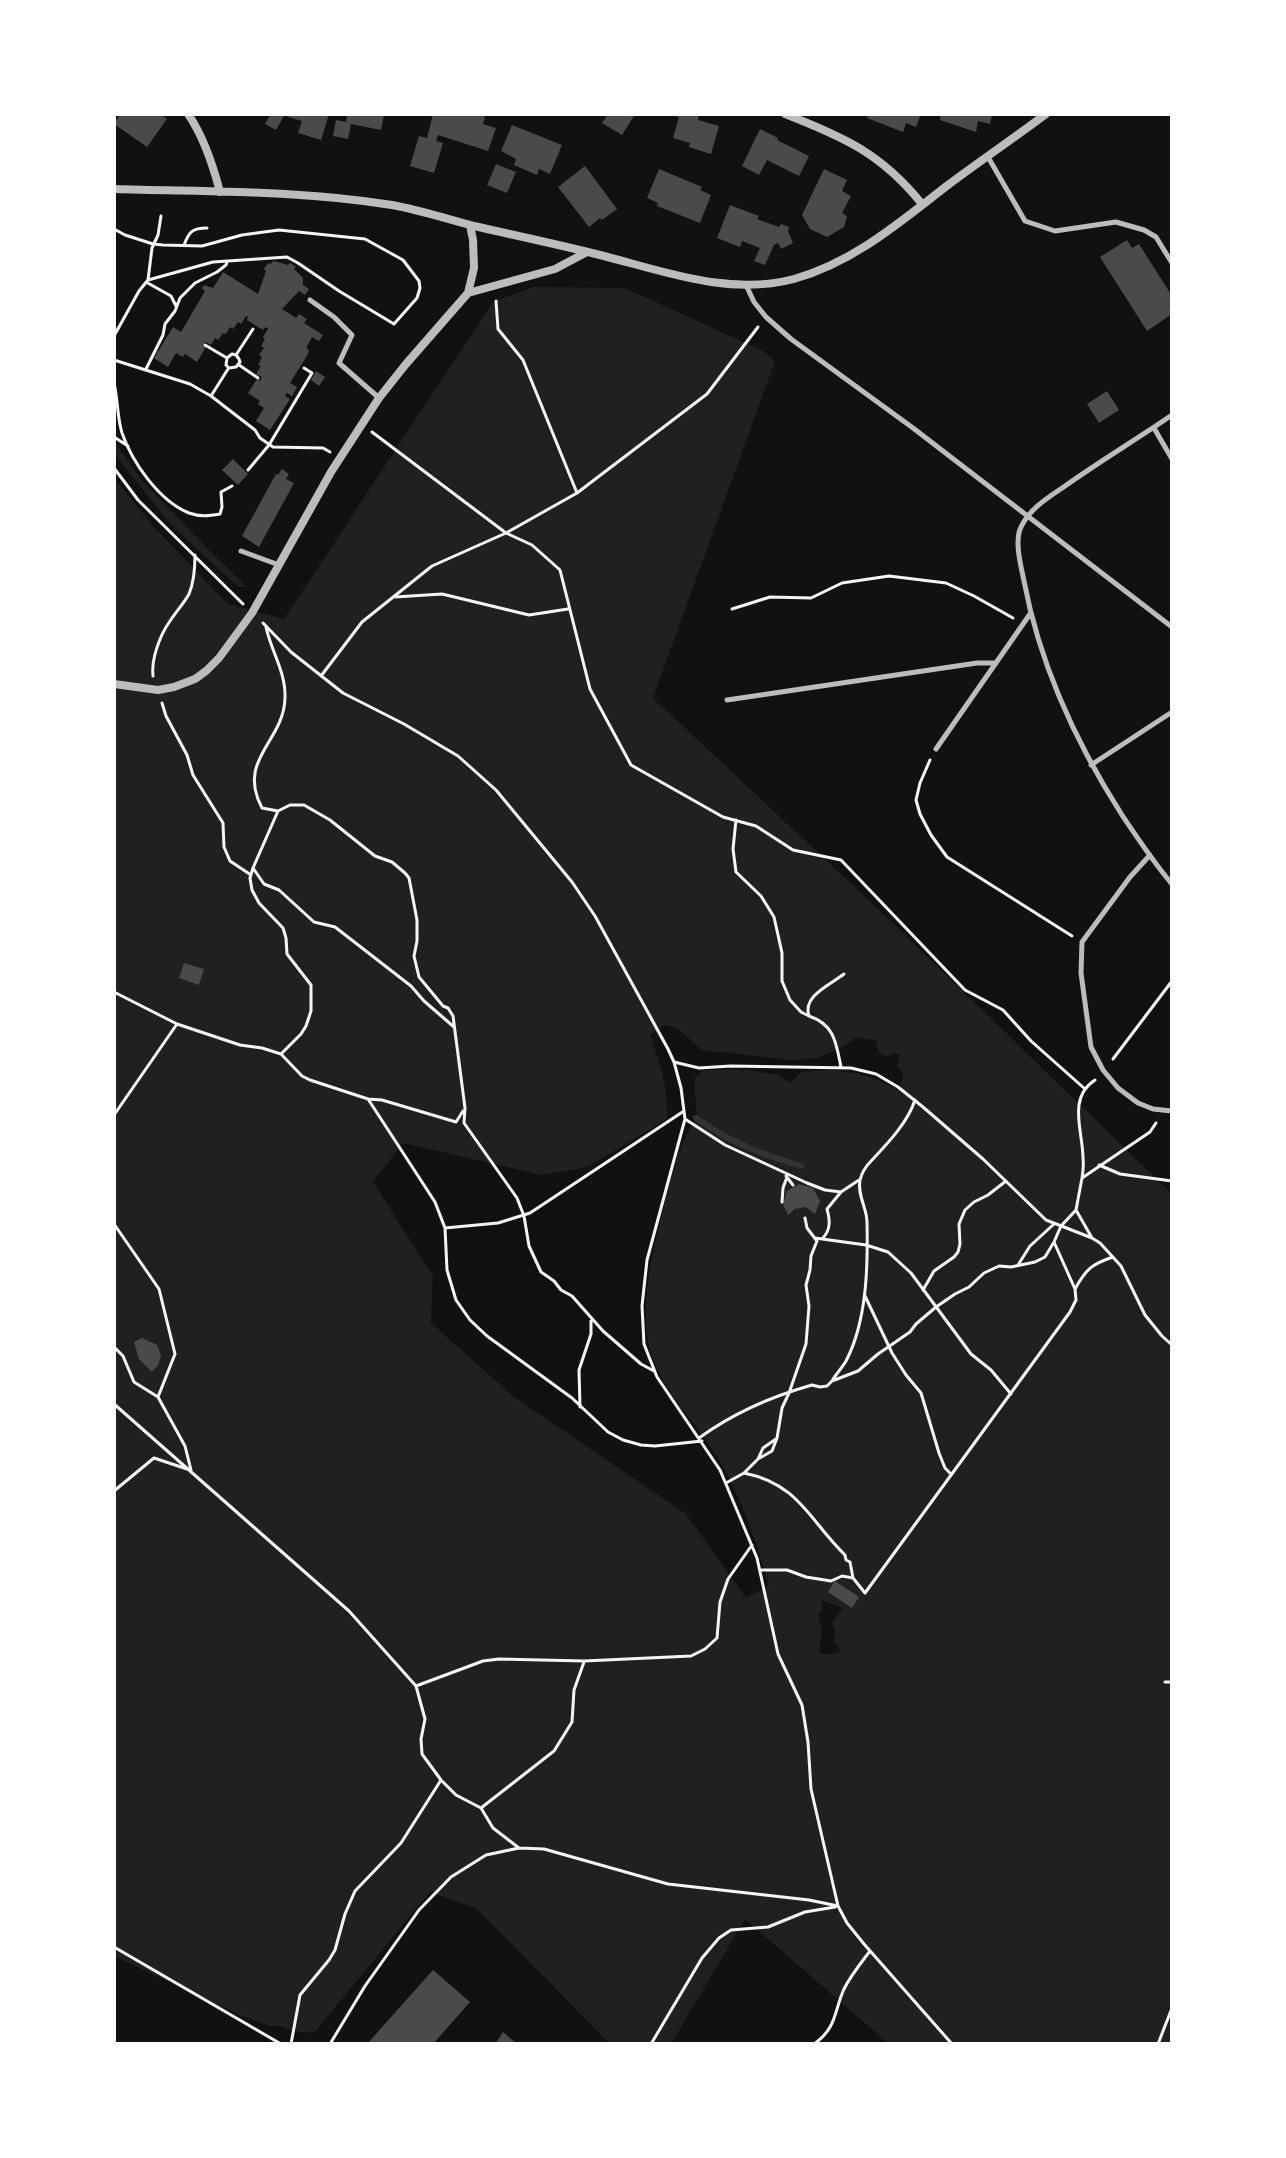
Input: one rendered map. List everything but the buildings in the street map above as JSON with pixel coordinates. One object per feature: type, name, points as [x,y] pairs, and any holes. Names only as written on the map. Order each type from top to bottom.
[{"type":"street","points":[[188,114],[206,148],[220,192]]},
{"type":"street","points":[[785,114],[828,131],[869,153],[889,168],[922,204]]},
{"type":"street","points":[[114,189],[285,194],[366,202],[433,214],[706,281],[746,285],[793,279],[835,264],[879,238],[1046,114]]},
{"type":"street","points":[[114,684],[158,690],[185,684],[206,671],[219,658],[252,613],[340,458],[379,398],[468,293],[474,268],[470,225]]},
{"type":"street","points":[[468,293],[555,269],[588,252]]},
{"type":"lane","points":[[988,157],[1025,221],[1055,231],[1116,222],[1156,237],[1172,263]]},
{"type":"lane","points":[[746,285],[766,317],[791,339],[913,428],[1172,627]]},
{"type":"lane","points":[[310,300],[352,335],[339,363],[379,398]]},
{"type":"lane","points":[[1172,415],[1047,498],[1020,528],[1019,547],[1031,613],[1057,696],[1091,765],[1172,884]]},
{"type":"lane","points":[[1154,428],[1172,459]]},
{"type":"lane","points":[[241,551],[280,565]]},
{"type":"lane","points":[[936,749],[1031,613]]},
{"type":"lane","points":[[727,700],[977,663],[996,663]]},
{"type":"lane","points":[[1091,765],[1172,712]]},
{"type":"lane","points":[[1150,855],[1082,942],[1081,973],[1088,1033],[1094,1055],[1104,1072],[1138,1103],[1153,1109],[1172,1111]]},
{"type":"path","points":[[114,336],[147,281],[161,216]]},
{"type":"path","points":[[184,245],[190,231],[207,228]]},
{"type":"path","points":[[114,229],[153,244],[202,246],[242,235],[279,230],[365,239],[403,260],[417,276],[420,288],[417,298],[394,324],[287,257],[198,265],[147,281]]},
{"type":"path","points":[[146,369],[163,335],[165,324],[174,317],[180,298],[195,283],[226,265],[227,261]]},
{"type":"path","points":[[147,281],[171,296],[176,306]]},
{"type":"path","points":[[495,287],[498,329],[523,360],[577,493]]},
{"type":"path","points":[[321,676],[362,622],[432,566],[506,533],[577,493],[707,394],[766,317]]},
{"type":"path","points":[[236,355],[253,329]]},
{"type":"path","points":[[205,345],[227,358]]},
{"type":"path","points":[[229,368],[227,358],[236,355]]},
{"type":"path","points":[[236,355],[239,365]]},
{"type":"path","points":[[114,360],[190,384],[211,396],[255,430],[269,445],[285,449],[323,448],[340,458]]},
{"type":"path","points":[[211,396],[229,368],[239,365]]},
{"type":"path","points":[[239,365],[258,378]]},
{"type":"path","points":[[248,470],[269,445],[312,373],[304,368]]},
{"type":"path","points":[[114,383],[120,423],[131,454],[170,502],[191,514],[207,517],[220,514],[221,492],[232,486]]},
{"type":"path","points":[[362,424],[506,533],[532,545],[560,570],[590,689],[631,765],[723,817],[756,826],[793,850],[841,860],[965,990],[1003,1010],[1031,1041],[1085,1089]]},
{"type":"path","points":[[114,437],[128,446]]},
{"type":"path","points":[[114,468],[138,500],[291,652],[343,693],[458,756],[496,790],[572,882],[595,916],[674,1062],[685,1119],[644,1276],[643,1338],[654,1371],[720,1470],[752,1545],[778,1654],[802,1705],[811,1789],[838,1906],[847,1923],[870,1951],[952,2044]]},
{"type":"path","points":[[195,555],[189,594],[167,624],[152,673],[166,716],[187,755],[193,775],[223,823],[224,847],[230,861],[251,875]]},
{"type":"path","points":[[732,609],[770,597],[811,598],[842,583],[889,576],[946,583],[1023,625]]},
{"type":"path","points":[[392,597],[442,594],[529,615],[568,609]]},
{"type":"path","points":[[265,626],[281,668],[285,699],[281,718],[258,761],[254,777],[254,791],[262,808],[278,811],[290,805],[304,805],[330,820],[375,856],[392,862],[409,878],[417,920],[414,956],[419,977],[453,1016],[465,1108],[464,1123],[517,1198],[524,1216],[529,1246],[541,1272],[572,1296],[603,1331],[641,1364],[654,1371]]},
{"type":"path","points":[[936,749],[920,783],[916,800],[931,835],[947,857],[1082,942]]},
{"type":"path","points":[[278,811],[253,868],[252,890],[259,903],[283,928],[287,954],[311,985],[311,1011],[306,1026],[281,1054]]},
{"type":"path","points":[[736,820],[733,849],[736,872],[761,896],[774,917],[782,953],[782,981],[790,1000],[801,1012],[821,1020],[829,1028],[841,1067]]},
{"type":"path","points":[[253,868],[264,884],[279,890],[314,922],[335,927],[411,986],[454,1027]]},
{"type":"path","points":[[809,1016],[807,1006],[810,999],[844,974]]},
{"type":"path","points":[[832,1381],[858,1371],[910,1332],[936,1307],[969,1287],[984,1273],[999,1266],[1029,1264],[1045,1257],[1061,1226],[1076,1210],[1084,1156],[1079,1132],[1080,1099],[1172,981]]},
{"type":"path","points":[[114,992],[177,1024],[240,1045],[281,1054],[310,1080],[456,1122],[465,1108]]},
{"type":"path","points":[[114,1115],[177,1024]]},
{"type":"path","points":[[674,1062],[699,1068],[841,1067],[870,1072],[915,1100],[1040,1215],[1054,1224],[1092,1238]]},
{"type":"path","points":[[368,1099],[435,1202],[445,1228],[447,1270],[456,1300],[470,1320],[560,1389],[608,1432],[632,1443],[655,1446],[701,1440],[726,1421],[789,1393],[812,1385],[827,1386],[832,1381],[852,1346],[865,1296],[867,1221],[859,1191],[860,1180],[866,1166],[911,1112],[915,1100]]},
{"type":"path","points":[[445,1228],[498,1223],[524,1216],[684,1111]]},
{"type":"path","points":[[1082,1178],[1150,1132],[1161,1117],[1172,1111]]},
{"type":"path","points":[[685,1119],[725,1145],[780,1171],[825,1190],[841,1192]]},
{"type":"path","points":[[1099,1165],[1120,1174],[1172,1181]]},
{"type":"path","points":[[780,1171],[793,1185]]},
{"type":"path","points":[[782,1202],[787,1177]]},
{"type":"path","points":[[823,1238],[830,1224],[827,1209],[841,1192],[860,1180]]},
{"type":"path","points":[[923,1290],[934,1271],[958,1252],[959,1224],[965,1210],[1006,1181]]},
{"type":"path","points":[[1076,1210],[1092,1238],[1121,1266],[1145,1315],[1172,1345]]},
{"type":"path","points":[[726,1483],[772,1451],[782,1408],[806,1344],[809,1306],[806,1285],[811,1256],[817,1244],[805,1218]]},
{"type":"path","points":[[114,1224],[159,1289],[175,1354],[158,1397]]},
{"type":"path","points":[[1018,1265],[1030,1246],[1054,1224]]},
{"type":"path","points":[[815,1238],[866,1245],[888,1252],[911,1273],[971,1354],[991,1370],[1011,1394]]},
{"type":"path","points":[[744,1473],[782,1487],[815,1517],[850,1562],[853,1578],[865,1593],[1070,1312],[1076,1300],[1075,1289],[1054,1242]]},
{"type":"path","points":[[1075,1289],[1085,1271],[1113,1257]]},
{"type":"path","points":[[865,1296],[906,1375],[921,1393],[939,1453],[945,1468],[952,1475]]},
{"type":"path","points":[[580,1407],[579,1370],[591,1334],[590,1317]]},
{"type":"path","points":[[114,1347],[123,1356],[134,1382],[158,1397],[185,1446],[191,1470]]},
{"type":"path","points":[[114,1404],[349,1611],[416,1686],[425,1719],[422,1754],[456,1795],[481,1808],[493,1828],[519,1848]]},
{"type":"path","points":[[758,1459],[763,1448],[777,1438]]},
{"type":"path","points":[[114,1491],[154,1458],[191,1470]]},
{"type":"path","points":[[416,1686],[483,1661],[499,1659],[584,1661],[691,1656],[717,1638],[720,1602],[728,1579],[752,1545]]},
{"type":"path","points":[[760,1570],[787,1570],[831,1581],[842,1576],[853,1578]]},
{"type":"path","points":[[481,1808],[554,1751],[572,1722],[574,1690],[584,1661]]},
{"type":"path","points":[[1165,1682],[1172,1682]]},
{"type":"path","points":[[291,2044],[300,1995],[335,1950],[355,1891],[401,1843],[441,1780]]},
{"type":"path","points":[[330,2044],[365,1986],[419,1910],[451,1877],[486,1855],[519,1848],[544,1849],[668,1884],[838,1906]]},
{"type":"path","points":[[651,2044],[702,1958],[719,1938],[731,1930],[768,1927],[805,1912],[838,1906]]},
{"type":"path","points":[[114,1947],[281,2044]]},
{"type":"path","points":[[811,2044],[834,2023],[840,1998],[870,1951]]},
{"type":"path","points":[[1158,2044],[1172,2008]]},
{"type":"shaded area","points":[[533,287],[625,288],[763,351],[775,361],[653,698],[876,907],[1172,1194],[1172,2044],[889,2044],[745,1919],[671,2044],[610,2044],[477,1909],[430,1892],[314,2033],[270,2026],[237,2014],[114,1956],[114,478],[153,526],[228,604],[284,619],[493,302]],"holes":[[[664,1025],[677,1028],[702,1050],[791,1060],[818,1058],[857,1037],[876,1041],[878,1051],[886,1057],[895,1053],[900,1055],[897,1067],[903,1073],[900,1091],[864,1075],[827,1070],[801,1072],[791,1083],[779,1075],[747,1070],[703,1070],[694,1079],[697,1117],[680,1150],[662,1213],[647,1288],[647,1334],[651,1352],[667,1386],[722,1465],[749,1524],[769,1585],[746,1598],[686,1514],[514,1397],[431,1323],[433,1276],[373,1182],[403,1143],[542,1175],[588,1167],[667,1119],[665,1087],[650,1035]],[[821,1600],[843,1608],[832,1623],[834,1643],[840,1648],[839,1653],[821,1654],[819,1650]]]},
{"type":"shaded area","points":[[114,442],[142,480],[247,587],[238,587],[171,525],[114,454]]},
{"type":"waterway","points":[[696,1118],[746,1146],[801,1166]]}]
